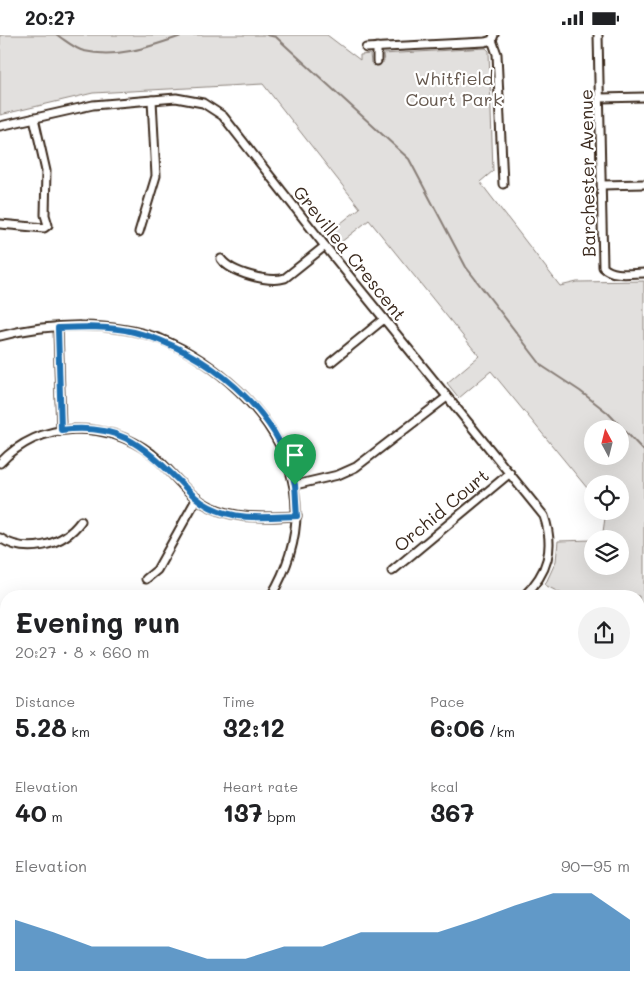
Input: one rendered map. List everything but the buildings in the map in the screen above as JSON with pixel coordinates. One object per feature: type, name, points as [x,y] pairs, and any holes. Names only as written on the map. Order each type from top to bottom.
[{"type":"street","name":"Barchester Avenue","points":[[598,35],[604,267],[608,272],[644,273]]},
{"type":"street","points":[[366,48],[493,38],[497,54],[503,184]]},
{"type":"street","points":[[377,47],[377,61]]},
{"type":"street","points":[[600,98],[644,97]]},
{"type":"street","name":"Grevillea Crescent","points":[[0,126],[93,105],[188,99],[213,108],[224,116],[325,246],[544,516],[550,550],[544,571],[536,585],[531,590]]},
{"type":"street","points":[[139,232],[156,176],[152,101]]},
{"type":"street","points":[[0,224],[44,228],[48,225],[45,215],[46,171],[34,118]]},
{"type":"street","points":[[602,185],[644,184]]},
{"type":"street","points":[[221,259],[229,266],[263,280],[278,280],[285,278],[325,246]]},
{"type":"street","points":[[331,362],[384,319]]},
{"type":"street","points":[[58,328],[61,430]]},
{"type":"street","points":[[0,336],[34,329],[58,328],[107,328],[132,331],[160,339],[203,360],[234,386],[268,424],[280,444],[295,485],[297,516],[293,547],[275,590]]},
{"type":"street","points":[[295,485],[338,475],[356,467],[447,397]]},
{"type":"street","points":[[0,463],[6,457],[37,438],[61,430],[103,430],[137,443],[153,455],[196,498],[209,507],[239,517],[297,516]]},
{"type":"street","name":"Orchid Court","points":[[392,571],[510,473]]},
{"type":"street","points":[[146,579],[157,570],[196,498]]},
{"type":"street","points":[[0,538],[18,546],[36,547],[71,531],[81,521]]},
{"type":"green space","name":"Whitfield Court Park","points":[[0,35],[327,35],[360,60],[360,55],[370,54],[371,63],[384,62],[383,54],[486,48],[489,51],[493,171],[480,182],[560,286],[577,282],[644,281],[644,590],[555,590],[545,585],[556,561],[558,541],[584,540],[584,575],[629,575],[629,530],[603,530],[605,520],[629,520],[629,475],[584,475],[584,484],[491,371],[459,398],[447,383],[479,356],[369,220],[336,246],[327,234],[360,208],[263,84],[93,93],[0,115]]},
{"type":"waterway","points":[[57,35],[81,50],[97,53],[135,50],[184,35]]},
{"type":"waterway","points":[[267,35],[276,37],[409,159],[466,267],[542,366],[580,391],[608,413],[644,451]]},
{"type":"route","points":[[58,328],[107,328],[132,331],[160,339],[203,360],[221,373],[268,424],[288,462],[295,485],[297,516],[239,517],[209,507],[196,498],[153,455],[137,443],[103,430],[88,428],[61,430],[58,328]]}]
